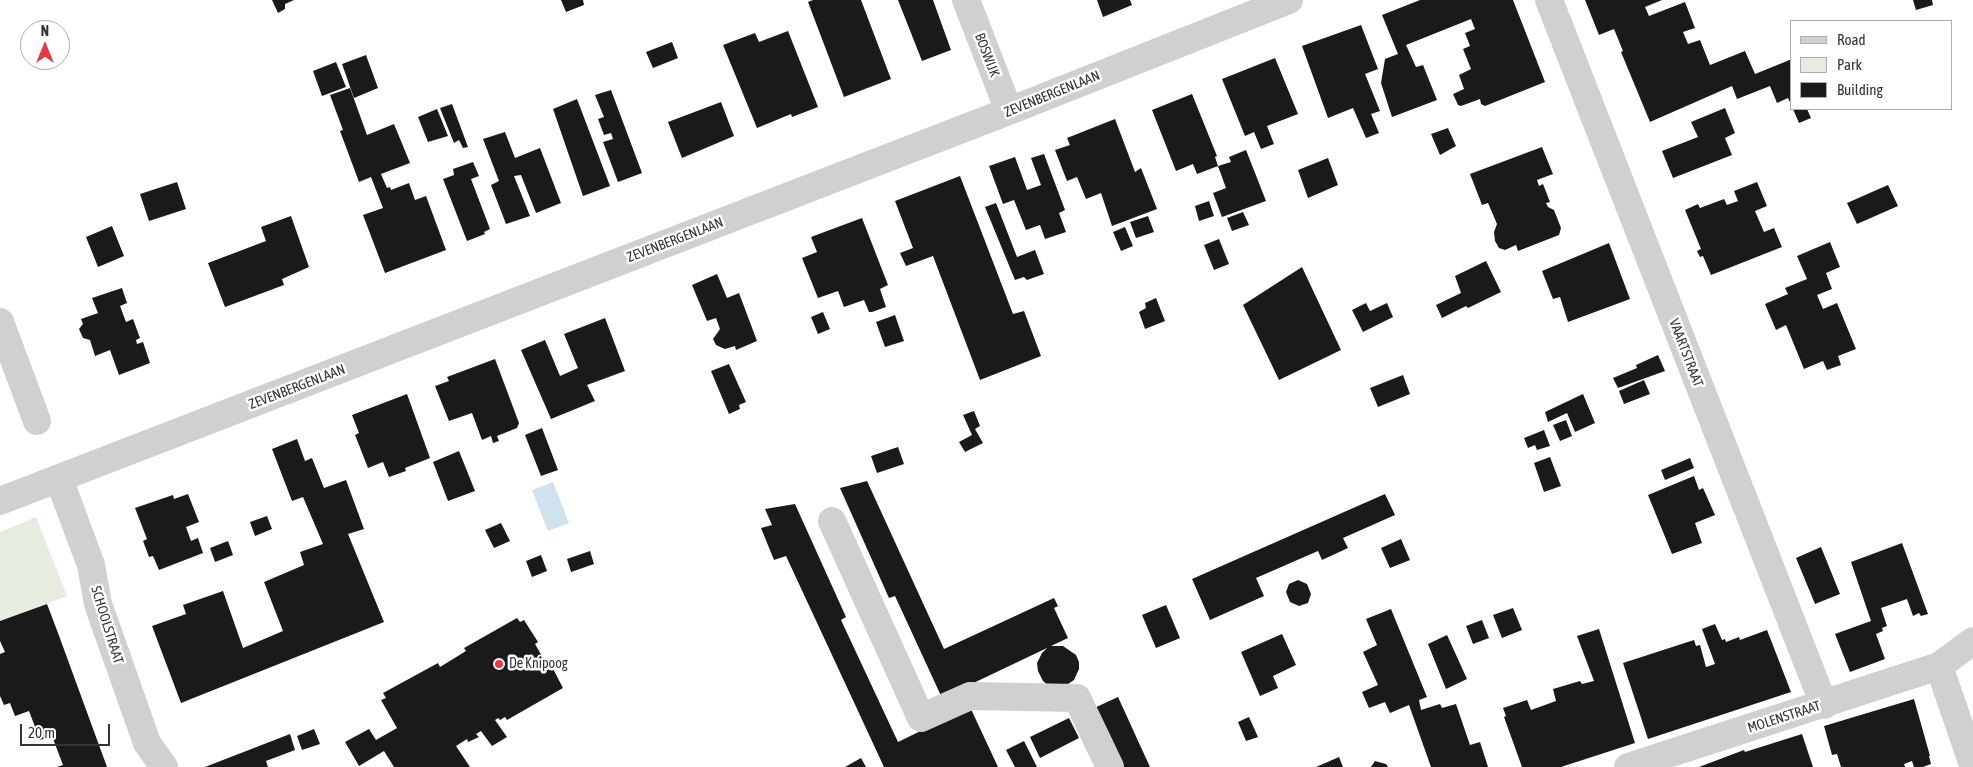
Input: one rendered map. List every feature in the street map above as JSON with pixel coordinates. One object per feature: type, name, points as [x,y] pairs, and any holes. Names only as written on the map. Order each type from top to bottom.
[{"type":"street","name":"BOSWIJK","points":[[966,0],[1009,111]]},
{"type":"street","name":"ZEVENBERGENLAAN","points":[[0,501],[1009,111],[1289,0]]},
{"type":"street","name":"VAARTSTRAAT","points":[[1549,0],[1824,705]]},
{"type":"street","points":[[0,322],[37,421]]},
{"type":"street","name":"SCHOOLSTRAAT","points":[[59,479],[91,566],[98,604],[147,743],[164,767]]},
{"type":"street","points":[[832,521],[921,718],[970,696],[1077,698],[1110,767]]},
{"type":"street","name":"MOLENSTRAAT","points":[[1628,767],[1824,705],[1939,666],[1973,641]]},
{"type":"street","points":[[1939,666],[1973,765]]},
{"type":"green space","points":[[36,517],[67,596],[0,622],[0,532]]},
{"type":"water","points":[[553,482],[569,523],[548,531],[532,490]]},
{"type":"building","points":[[272,0],[294,0],[285,4],[285,9],[278,13]]},
{"type":"building","points":[[561,0],[583,0],[584,5],[566,12]]},
{"type":"building","points":[[813,0],[861,0],[891,79],[844,97],[808,2]]},
{"type":"building","points":[[898,0],[933,0],[951,50],[922,61]]},
{"type":"building","points":[[1097,0],[1130,0],[1132,5],[1103,17]]},
{"type":"building","points":[[1420,0],[1513,0],[1545,82],[1485,106],[1481,104],[1480,99],[1461,106],[1458,105],[1453,94],[1464,89],[1459,75],[1471,69],[1463,49],[1470,46],[1465,33],[1475,29],[1471,19],[1406,45],[1416,67],[1423,65],[1437,100],[1392,117],[1381,83],[1385,59],[1398,54],[1382,15]]},
{"type":"building","points":[[1585,0],[1662,0],[1645,7],[1649,16],[1685,2],[1695,28],[1683,32],[1688,44],[1700,40],[1710,65],[1745,51],[1755,74],[1790,60],[1790,102],[1788,98],[1777,103],[1770,86],[1737,99],[1732,86],[1650,122],[1621,52],[1623,51],[1614,29],[1599,35]]},
{"type":"building","points":[[1913,0],[1932,0],[1933,5],[1916,10]]},
{"type":"building","points":[[1361,25],[1378,69],[1365,74],[1380,111],[1371,114],[1379,133],[1366,138],[1353,108],[1328,118],[1302,46]]},
{"type":"building","points":[[788,31],[818,107],[792,117],[791,114],[757,128],[723,45],[755,33],[759,42]]},
{"type":"building","points":[[672,42],[678,58],[653,68],[646,52]]},
{"type":"building","points":[[366,55],[378,88],[354,98],[342,64]]},
{"type":"building","points":[[1275,58],[1298,114],[1267,126],[1274,144],[1261,149],[1254,132],[1245,136],[1222,79]]},
{"type":"building","points":[[336,62],[346,87],[322,96],[313,71]]},
{"type":"building","points":[[350,88],[367,135],[394,124],[410,163],[381,174],[387,188],[390,187],[391,190],[409,183],[415,200],[426,196],[446,250],[385,273],[363,215],[383,208],[371,177],[359,182],[340,131],[343,130],[330,95]]},
{"type":"building","points":[[611,90],[642,173],[618,182],[603,142],[613,139],[611,133],[604,135],[598,119],[604,117],[595,95]]},
{"type":"building","points":[[1192,94],[1217,156],[1215,157],[1218,166],[1197,174],[1193,164],[1176,171],[1152,110]]},
{"type":"building","points":[[577,99],[610,186],[583,196],[553,109]]},
{"type":"building","points":[[721,102],[734,136],[682,158],[668,122]]},
{"type":"building","points":[[452,104],[468,147],[463,148],[459,140],[454,143],[440,108]]},
{"type":"building","points":[[1725,108],[1735,133],[1725,138],[1732,155],[1673,178],[1662,151],[1698,137],[1691,122]]},
{"type":"building","points":[[437,109],[448,136],[428,142],[418,117]]},
{"type":"building","points":[[1793,110],[1807,110],[1811,118],[1799,123]]},
{"type":"building","points":[[1115,119],[1135,172],[1141,168],[1157,209],[1112,226],[1101,193],[1086,199],[1077,177],[1067,181],[1055,150],[1070,145],[1067,138]]},
{"type":"building","points":[[1448,128],[1456,146],[1440,155],[1431,134]]},
{"type":"building","points":[[505,132],[515,158],[540,148],[561,203],[536,213],[521,175],[514,176],[530,216],[506,224],[491,185],[499,181],[483,139]]},
{"type":"building","points":[[1542,147],[1553,174],[1537,180],[1539,186],[1543,184],[1550,202],[1546,203],[1548,207],[1554,210],[1561,228],[1559,235],[1518,251],[1516,245],[1505,250],[1499,248],[1495,241],[1494,232],[1497,224],[1488,203],[1482,205],[1470,174]]},
{"type":"building","points":[[1246,150],[1266,201],[1222,217],[1213,193],[1226,188],[1218,166],[1231,162],[1229,157]]},
{"type":"building","points":[[1044,154],[1065,210],[1059,213],[1066,232],[1045,239],[1040,225],[1026,230],[1014,200],[1003,204],[989,166],[1015,157],[1027,190],[1041,185],[1031,158]]},
{"type":"building","points":[[1328,158],[1338,185],[1308,198],[1298,170]]},
{"type":"building","points":[[473,162],[479,176],[471,179],[490,229],[484,232],[485,234],[467,241],[443,179],[454,175],[453,169]]},
{"type":"building","points":[[960,176],[1013,314],[1024,311],[1041,356],[980,380],[933,256],[906,266],[900,253],[913,248],[895,201]]},
{"type":"building","points":[[177,182],[186,209],[149,221],[140,194]]},
{"type":"building","points":[[1757,182],[1767,206],[1755,211],[1764,232],[1774,228],[1782,247],[1711,275],[1703,256],[1700,257],[1697,251],[1701,249],[1685,210],[1698,204],[1700,208],[1724,199],[1727,205],[1738,201],[1734,191]]},
{"type":"building","points":[[1888,185],[1898,206],[1857,224],[1847,203]]},
{"type":"building","points":[[1209,201],[1214,216],[1199,221],[1195,206]]},
{"type":"building","points":[[996,203],[1017,257],[1035,250],[1044,274],[1027,280],[1024,277],[1015,280],[985,207]]},
{"type":"building","points":[[1243,212],[1249,225],[1232,231],[1227,218]]},
{"type":"building","points":[[291,216],[309,267],[282,279],[284,285],[225,307],[208,263],[266,241],[261,227]]},
{"type":"building","points":[[1148,216],[1154,232],[1136,238],[1130,222]]},
{"type":"building","points":[[862,218],[888,285],[880,289],[886,307],[872,312],[869,312],[864,300],[844,307],[838,291],[818,298],[802,258],[817,252],[811,237]]},
{"type":"building","points":[[112,226],[124,256],[98,267],[86,237]]},
{"type":"building","points":[[1125,227],[1133,246],[1121,251],[1113,232]]},
{"type":"building","points":[[1219,239],[1229,264],[1214,270],[1204,245]]},
{"type":"building","points":[[1830,242],[1840,267],[1826,273],[1832,289],[1817,295],[1823,309],[1837,303],[1856,349],[1838,356],[1841,365],[1827,370],[1823,361],[1804,369],[1786,325],[1776,330],[1765,304],[1788,294],[1785,288],[1807,279],[1797,256]]},
{"type":"building","points":[[1609,243],[1630,299],[1568,322],[1560,297],[1553,299],[1542,271]]},
{"type":"building","points":[[1486,261],[1501,292],[1442,318],[1436,305],[1461,293],[1455,276]]},
{"type":"building","points":[[1302,267],[1341,350],[1279,380],[1243,305]]},
{"type":"building","points":[[717,274],[727,298],[739,293],[757,341],[736,350],[735,346],[725,349],[716,345],[713,339],[720,329],[716,318],[707,321],[692,285]]},
{"type":"building","points":[[122,288],[127,303],[120,306],[126,322],[133,319],[140,338],[136,340],[137,344],[143,342],[150,363],[119,375],[110,350],[95,356],[90,340],[83,338],[79,329],[83,324],[81,319],[98,313],[92,298]]},
{"type":"building","points":[[1156,298],[1165,321],[1145,329],[1139,312],[1146,308],[1145,303]]},
{"type":"building","points":[[1366,303],[1370,311],[1387,303],[1393,317],[1363,332],[1352,310]]},
{"type":"building","points":[[823,312],[830,329],[818,334],[811,317]]},
{"type":"building","points":[[895,315],[904,341],[885,347],[876,322]]},
{"type":"building","points":[[605,318],[625,371],[587,385],[595,401],[551,419],[521,350],[545,340],[560,376],[578,368],[564,334]]},
{"type":"building","points":[[1658,355],[1665,371],[1618,388],[1613,378],[1637,368],[1636,365]]},
{"type":"building","points":[[495,359],[519,423],[517,428],[497,436],[499,441],[493,443],[491,436],[482,440],[472,413],[449,421],[435,386],[449,381],[447,377]]},
{"type":"building","points":[[729,364],[746,402],[739,405],[740,409],[729,414],[711,371]]},
{"type":"building","points":[[1403,375],[1410,394],[1378,407],[1370,388]]},
{"type":"building","points":[[1644,380],[1650,394],[1624,404],[1619,391]]},
{"type":"building","points":[[407,394],[430,458],[405,468],[406,471],[389,477],[383,462],[368,468],[355,435],[359,433],[352,415]]},
{"type":"building","points":[[1583,394],[1595,423],[1575,432],[1567,413],[1548,422],[1545,412]]},
{"type":"building","points":[[974,411],[980,426],[975,429],[983,443],[965,452],[959,442],[972,435],[963,415]]},
{"type":"building","points":[[1566,420],[1572,436],[1560,441],[1553,425]]},
{"type":"building","points":[[542,428],[558,470],[541,476],[525,435]]},
{"type":"building","points":[[1544,430],[1550,446],[1537,450],[1535,445],[1528,448],[1524,438]]},
{"type":"building","points":[[297,439],[305,461],[312,458],[324,488],[346,480],[364,529],[348,534],[384,622],[181,703],[152,626],[186,614],[183,605],[223,591],[243,648],[283,631],[264,582],[304,565],[300,552],[323,544],[303,497],[292,501],[272,449]]},
{"type":"building","points":[[898,447],[904,464],[877,473],[871,456]]},
{"type":"building","points":[[459,451],[475,491],[448,501],[433,462]]},
{"type":"building","points":[[1550,457],[1561,486],[1544,492],[1534,463]]},
{"type":"building","points":[[1690,458],[1694,468],[1665,480],[1661,470]]},
{"type":"building","points":[[1694,476],[1699,490],[1703,488],[1715,515],[1695,523],[1702,543],[1672,554],[1648,495]]},
{"type":"building","points":[[867,481],[944,649],[1054,598],[1058,606],[1054,608],[1068,638],[1051,646],[1063,646],[1076,655],[1079,669],[1074,680],[1065,686],[1049,686],[1043,681],[1038,671],[1037,663],[1047,648],[942,698],[895,596],[889,598],[840,488]]},
{"type":"building","points":[[188,494],[199,522],[186,527],[191,541],[198,538],[203,553],[159,570],[153,556],[149,557],[143,541],[147,539],[135,508],[173,495],[174,499]]},
{"type":"building","points":[[1385,494],[1395,515],[1343,538],[1348,548],[1322,560],[1318,551],[1256,578],[1264,596],[1210,620],[1192,579]]},
{"type":"building","points":[[795,504],[846,617],[841,620],[898,742],[970,707],[998,767],[884,767],[786,556],[774,560],[761,528],[772,525],[765,509]]},
{"type":"building","points":[[267,516],[272,529],[255,536],[250,522]]},
{"type":"building","points":[[501,523],[510,541],[494,548],[485,530]]},
{"type":"building","points":[[1401,539],[1410,560],[1390,568],[1381,548]]},
{"type":"building","points":[[228,541],[233,555],[215,562],[210,548]]},
{"type":"building","points":[[1902,543],[1928,614],[1921,616],[1919,613],[1913,616],[1907,599],[1881,608],[1887,626],[1882,628],[1883,631],[1876,634],[1885,659],[1850,672],[1835,634],[1871,621],[1851,562]]},
{"type":"building","points":[[1821,547],[1840,594],[1815,604],[1796,558]]},
{"type":"building","points":[[590,551],[594,564],[571,572],[567,559]]},
{"type":"building","points":[[541,555],[547,571],[532,577],[526,561]]},
{"type":"building","points":[[1298,580],[1307,584],[1311,594],[1308,603],[1299,606],[1290,602],[1286,592],[1289,584]]},
{"type":"building","points":[[47,604],[107,767],[57,767],[63,765],[52,736],[40,740],[29,711],[15,716],[10,703],[4,705],[0,696],[0,654],[5,652],[0,641],[0,621]]},
{"type":"building","points":[[1166,605],[1180,638],[1156,648],[1142,615]]},
{"type":"building","points":[[1513,608],[1522,630],[1502,638],[1493,615]]},
{"type":"building","points":[[1391,609],[1427,697],[1419,700],[1421,710],[1440,704],[1442,708],[1456,704],[1470,745],[1480,742],[1488,767],[1431,767],[1409,705],[1390,713],[1385,702],[1369,708],[1362,692],[1378,685],[1363,652],[1377,645],[1366,619]]},
{"type":"building","points":[[517,618],[520,622],[524,620],[538,642],[535,644],[546,663],[549,661],[563,688],[507,720],[505,717],[495,720],[507,737],[492,746],[481,731],[476,734],[479,737],[468,742],[467,739],[456,746],[470,767],[394,767],[384,751],[359,766],[345,742],[369,729],[376,740],[397,728],[381,700],[386,698],[383,693],[438,663],[440,667],[466,651],[464,648]]},
{"type":"building","points":[[1482,620],[1489,638],[1473,644],[1466,626]]},
{"type":"building","points":[[1715,624],[1722,640],[1725,639],[1726,642],[1739,637],[1740,640],[1767,630],[1791,692],[1648,739],[1623,663],[1694,640],[1696,646],[1700,645],[1706,667],[1715,664],[1702,629]]},
{"type":"building","points":[[1599,629],[1635,743],[1561,767],[1522,767],[1504,717],[1506,716],[1503,708],[1527,700],[1531,710],[1556,701],[1553,689],[1580,681],[1582,684],[1594,681],[1577,636]]},
{"type":"building","points":[[1282,634],[1296,665],[1273,676],[1278,688],[1260,696],[1241,652]]},
{"type":"building","points":[[1447,635],[1467,679],[1446,689],[1428,644]]},
{"type":"building","points":[[1118,697],[1150,767],[1119,767],[1092,709]]},
{"type":"building","points":[[1914,699],[1931,764],[1923,767],[1914,767],[1912,761],[1904,764],[1905,767],[1841,767],[1837,754],[1832,755],[1824,726]]},
{"type":"building","points":[[1249,717],[1258,737],[1246,741],[1238,722]]},
{"type":"building","points":[[1069,718],[1079,738],[1040,758],[1030,737]]},
{"type":"building","points":[[314,729],[320,744],[302,750],[297,736]]},
{"type":"building","points":[[290,734],[295,750],[266,761],[268,767],[205,767]]},
{"type":"building","points":[[1802,734],[1813,767],[1699,767],[1744,750],[1745,752]]},
{"type":"building","points":[[1024,741],[1037,767],[1015,767],[1006,750]]},
{"type":"building","points":[[1339,757],[1343,767],[1316,767]]},
{"type":"building","points":[[861,758],[866,767],[845,767]]},
{"type":"building","points":[[1375,761],[1386,764],[1388,767],[1371,767]]},
{"type":"place","name":"De Knipoog","points":[[499,664]]}]
